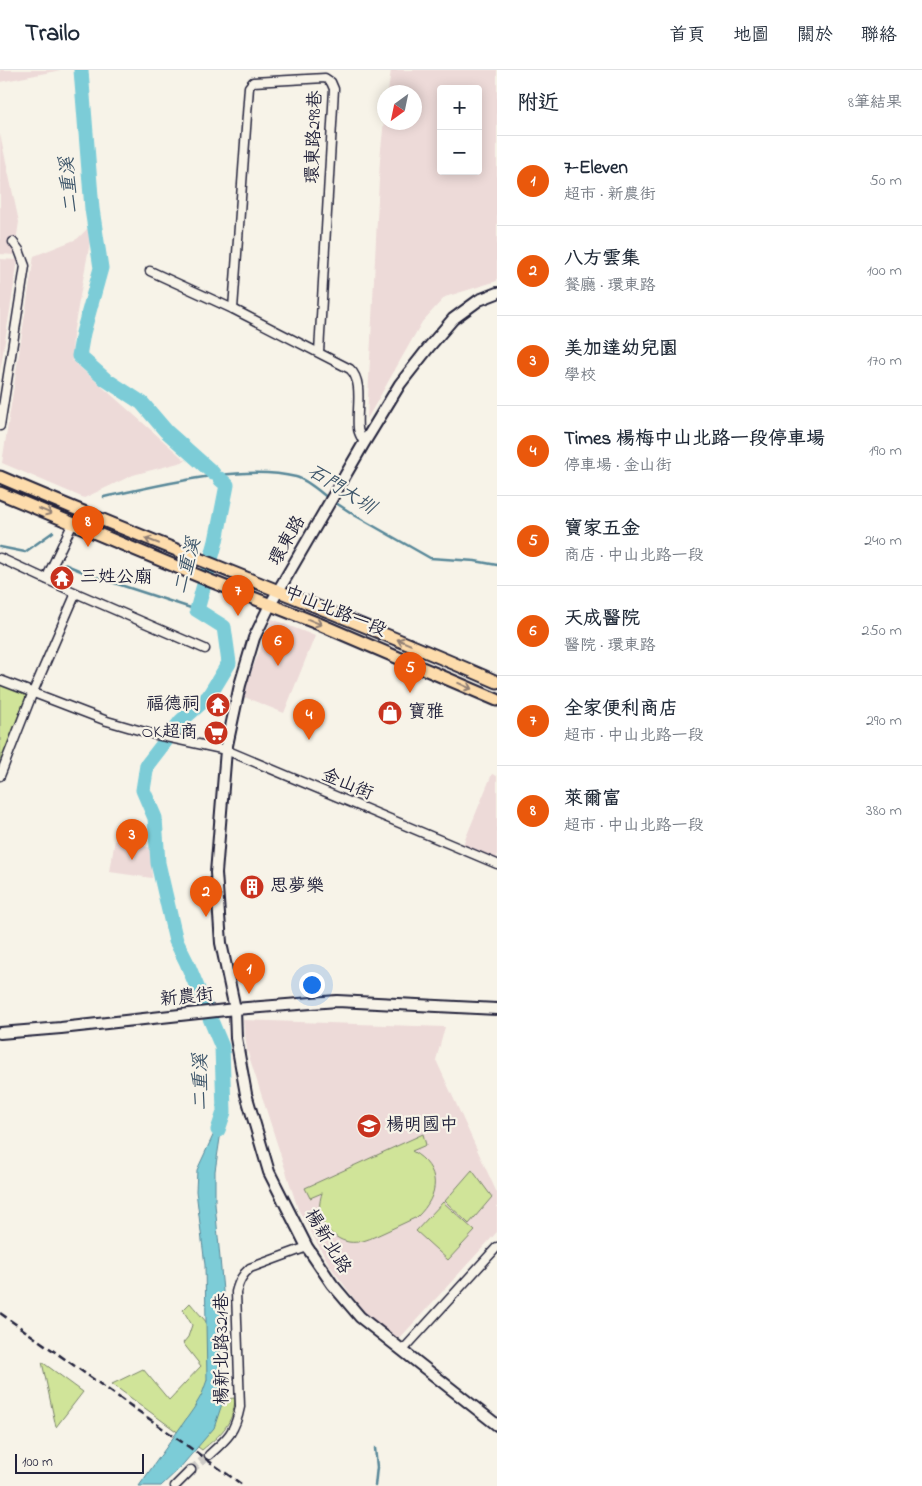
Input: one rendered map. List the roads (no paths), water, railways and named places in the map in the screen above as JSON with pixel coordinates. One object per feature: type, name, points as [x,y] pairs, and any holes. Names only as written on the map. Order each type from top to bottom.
[{"type":"main road","name":"中山北路一段","points":[[0,478],[110,525],[198,558],[497,682]]},
{"type":"main road","points":[[0,493],[73,523]]},
{"type":"main road","name":"中山北路一段","points":[[73,523],[319,624],[497,700]]},
{"type":"street","name":"環東路298巷","points":[[233,309],[248,87],[253,82],[325,78],[331,82],[334,89],[319,352]]},
{"type":"street","points":[[0,426],[25,266],[19,250],[13,242]]},
{"type":"street","points":[[150,271],[233,309],[350,369],[355,374],[357,383],[358,430],[364,443]]},
{"type":"street","name":"環東路","points":[[234,1009],[221,943],[216,873],[226,750],[240,685],[254,638],[270,605],[328,504],[400,384],[453,319],[479,300],[497,293]]},
{"type":"street","points":[[46,579],[65,536],[73,523]]},
{"type":"street","points":[[0,558],[205,649]]},
{"type":"street","points":[[0,776],[76,593]]},
{"type":"street","points":[[0,680],[34,692]]},
{"type":"street","name":"金山街","points":[[34,692],[107,721],[152,734],[226,750],[497,864]]},
{"type":"street","name":"新農街","points":[[0,1033],[234,1009],[337,1001],[497,1009]]},
{"type":"street","name":"楊新北路","points":[[234,1009],[236,1038],[246,1094],[269,1172],[307,1246],[332,1284],[360,1317],[497,1426]]},
{"type":"street","name":"楊新北路321巷","points":[[209,1455],[228,1437],[236,1425],[240,1406],[236,1292],[239,1282],[250,1268],[307,1246]]},
{"type":"street","points":[[403,1350],[497,1248]]},
{"type":"street","points":[[175,1486],[191,1470]]},
{"type":"water","points":[[224,1112],[215,1171],[215,1204],[223,1291],[220,1321],[222,1338],[218,1357],[223,1401],[214,1428],[179,1469],[161,1486],[139,1486],[194,1408],[207,1380],[205,1265],[196,1191],[197,1170]]},
{"type":"waterway","name":"二重溪","points":[[81,70],[92,209],[101,268],[83,333],[79,356],[105,379],[142,403],[166,431],[213,473]]},
{"type":"waterway","name":"石門大圳","points":[[104,497],[174,482],[226,474],[274,473],[300,478],[328,498]]},
{"type":"waterway","name":"二重溪","points":[[218,1130],[224,1112],[222,1047],[176,941],[158,863],[155,818],[143,790],[147,765],[181,721],[209,696],[229,663],[224,627],[197,610],[216,541],[227,485],[220,479]]},
{"type":"waterway","name":"石門大圳","points":[[333,501],[430,558],[475,561],[497,565]]},
{"type":"waterway","name":"石門大圳","points":[[0,547],[25,552],[53,532]]},
{"type":"waterway","points":[[64,564],[93,576],[197,610]]},
{"type":"waterway","points":[[375,1448],[377,1467],[375,1486]]},
{"type":"tunnel","points":[[191,1470],[209,1455]]},
{"type":"railway","points":[[0,1313],[244,1486]]},
{"type":"place","name":"萊爾富","points":[[88,547]]},
{"type":"place","name":"三姓公廟","points":[[62,578]]},
{"type":"place","name":"全家便利商店","points":[[238,616]]},
{"type":"place","name":"天成醫院","points":[[278,666]]},
{"type":"place","name":"寶家五金","points":[[410,693]]},
{"type":"place","name":"福德祠","points":[[218,705]]},
{"type":"place","name":"寶雅","points":[[390,713]]},
{"type":"place","name":"OK超商","points":[[216,733]]},
{"type":"place","name":"Times 楊梅中山北路一段停車場","points":[[309,740]]},
{"type":"place","name":"美加達幼兒園","points":[[132,860]]},
{"type":"place","name":"思夢樂","points":[[252,887]]},
{"type":"place","name":"八方雲集","points":[[206,917]]},
{"type":"place","name":"7-Eleven","points":[[249,994]]},
{"type":"place","name":"楊明國中","points":[[369,1126]]}]
